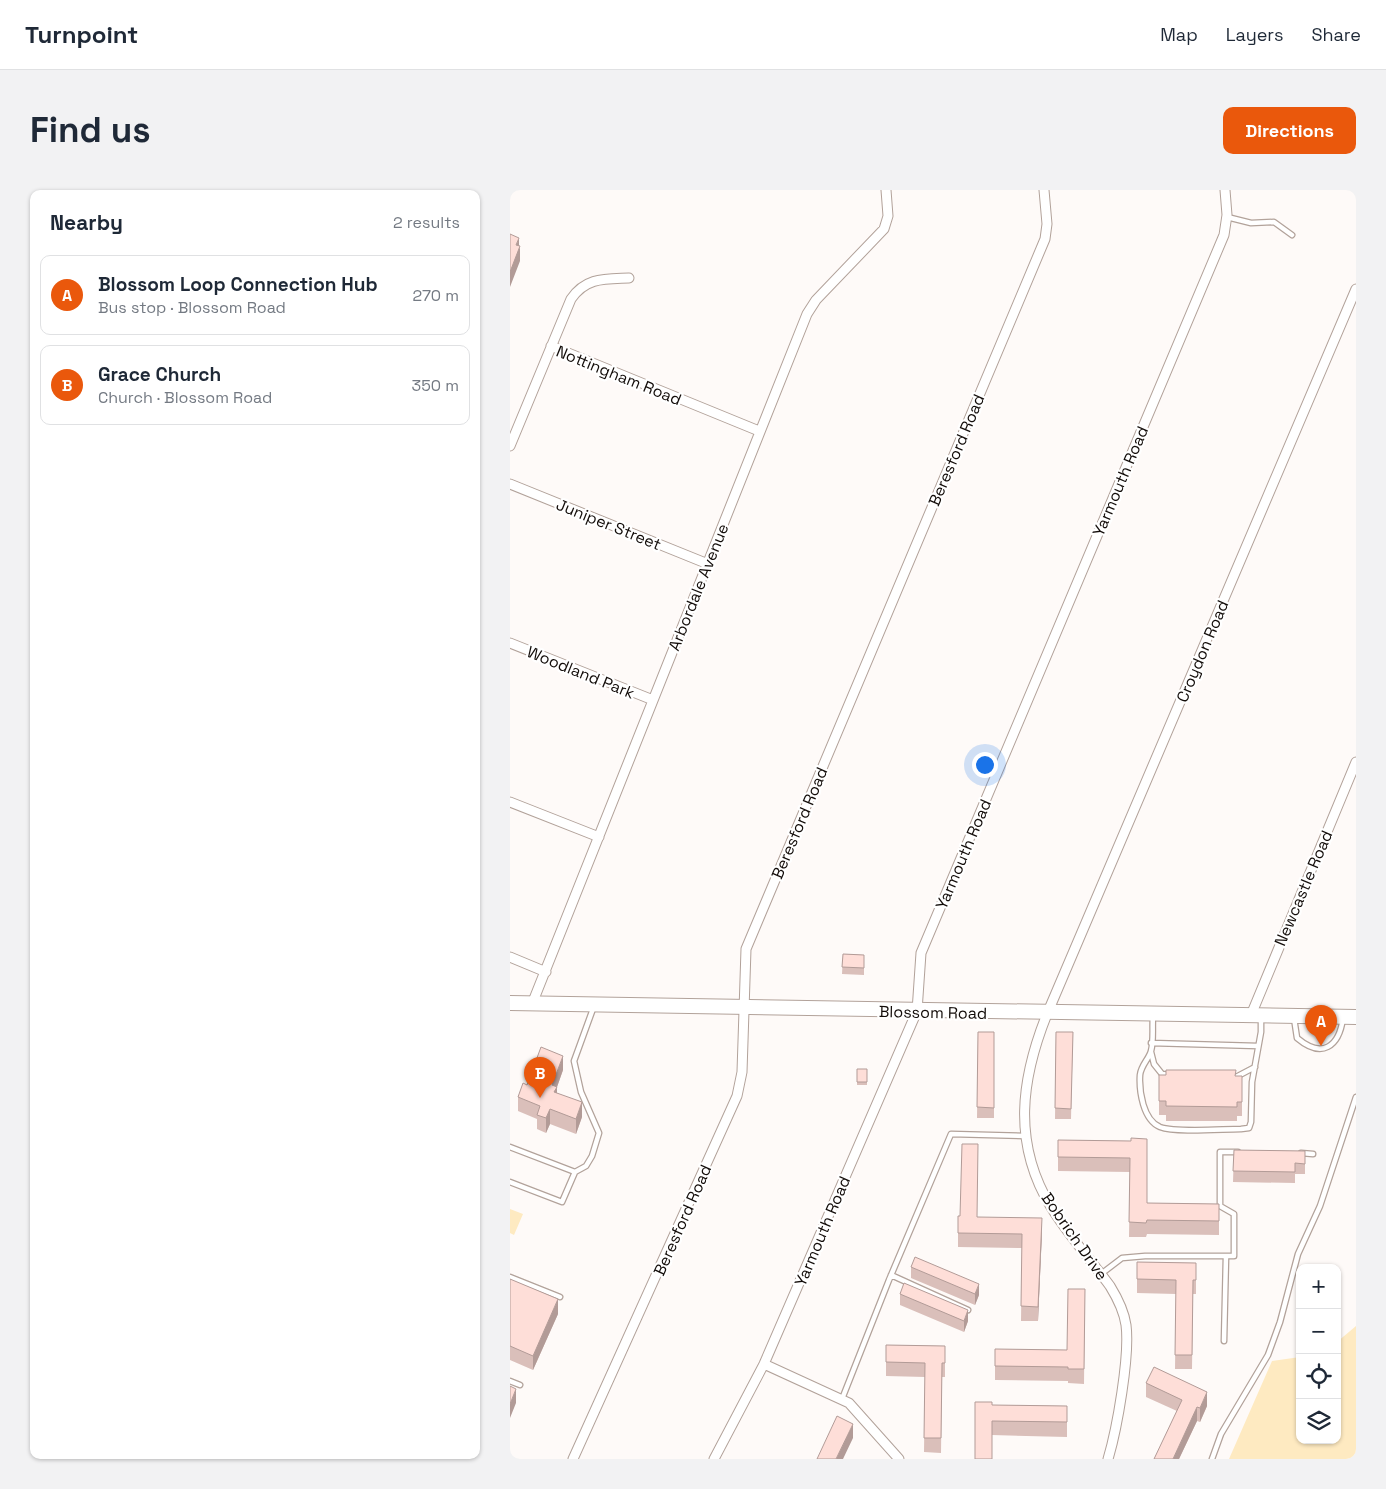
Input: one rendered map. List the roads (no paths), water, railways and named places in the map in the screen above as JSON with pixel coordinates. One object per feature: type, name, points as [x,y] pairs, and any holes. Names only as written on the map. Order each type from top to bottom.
[{"type":"street","name":"Arbordale Avenue","points":[[532,1004],[708,564],[759,431],[811,307],[884,229],[888,216],[886,190]]},
{"type":"street","name":"Beresford Road","points":[[573,1459],[737,1096],[742,1072],[746,949],[1045,240],[1047,224],[1044,190]]},
{"type":"street","name":"Yarmouth Road","points":[[714,1459],[764,1364],[917,1012],[921,953],[1224,235],[1227,217],[1225,190]]},
{"type":"street","points":[[550,346],[571,299],[583,284],[602,279],[629,278]]},
{"type":"street","name":"Croydon Road","points":[[1047,1014],[1356,289]]},
{"type":"street","name":"Nottingham Road","points":[[510,446],[550,346],[759,431]]},
{"type":"street","name":"Juniper Street","points":[[510,484],[708,564]]},
{"type":"street","name":"Woodland Park","points":[[510,643],[652,700]]},
{"type":"street","name":"Newcastle Road","points":[[1256,1016],[1356,762]]},
{"type":"street","points":[[510,802],[599,837]]},
{"type":"street","points":[[510,957],[546,972]]},
{"type":"street","name":"Blossom Road","points":[[510,1003],[917,1012],[1349,1017]]},
{"type":"street","name":"Bobrich Drive","points":[[1047,1014],[1034,1047],[1026,1078],[1024,1109],[1026,1136],[1033,1171],[1046,1198],[1118,1298],[1126,1333],[1125,1362],[1108,1459]]},
{"type":"street","points":[[764,1364],[842,1399],[858,1412],[899,1459]]},
{"type":"lane","points":[[1227,217],[1251,223],[1274,222],[1292,235]]},
{"type":"lane","points":[[510,1182],[562,1202],[575,1172],[586,1166],[592,1156],[599,1133],[581,1092],[574,1061],[594,1005]]},
{"type":"lane","points":[[1153,1014],[1151,1052],[1154,1064],[1162,1074],[1181,1077]]},
{"type":"lane","points":[[1151,1052],[1144,1061],[1140,1073],[1140,1088],[1145,1109],[1152,1122],[1167,1129],[1241,1130],[1248,1128],[1251,1122],[1252,1082],[1258,1046],[1256,1016]]},
{"type":"lane","points":[[1294,1016],[1297,1038],[1312,1048],[1322,1048],[1333,1043],[1339,1037],[1349,1017]]},
{"type":"lane","points":[[1151,1044],[1258,1046]]},
{"type":"lane","points":[[1225,1078],[1234,1078],[1255,1067]]},
{"type":"lane","points":[[1212,1459],[1221,1434],[1268,1355],[1280,1322],[1298,1254],[1320,1206],[1356,1098]]},
{"type":"lane","points":[[842,1399],[891,1275],[952,1134],[1026,1136]]},
{"type":"lane","points":[[510,1147],[575,1172]]},
{"type":"lane","points":[[1101,1274],[1122,1258],[1145,1256],[1234,1256],[1234,1214],[1220,1206],[1220,1152],[1248,1152]]},
{"type":"lane","points":[[1295,1153],[1313,1154]]},
{"type":"lane","points":[[1224,1341],[1226,1256]]},
{"type":"lane","points":[[891,1275],[968,1310]]},
{"type":"lane","points":[[510,1277],[560,1297]]},
{"type":"lane","points":[[510,1381],[520,1385]]},
{"type":"place","name":"Blossom Loop Connection Hub","points":[[1321,1046]]},
{"type":"place","name":"Grace Church","points":[[540,1098]]}]
